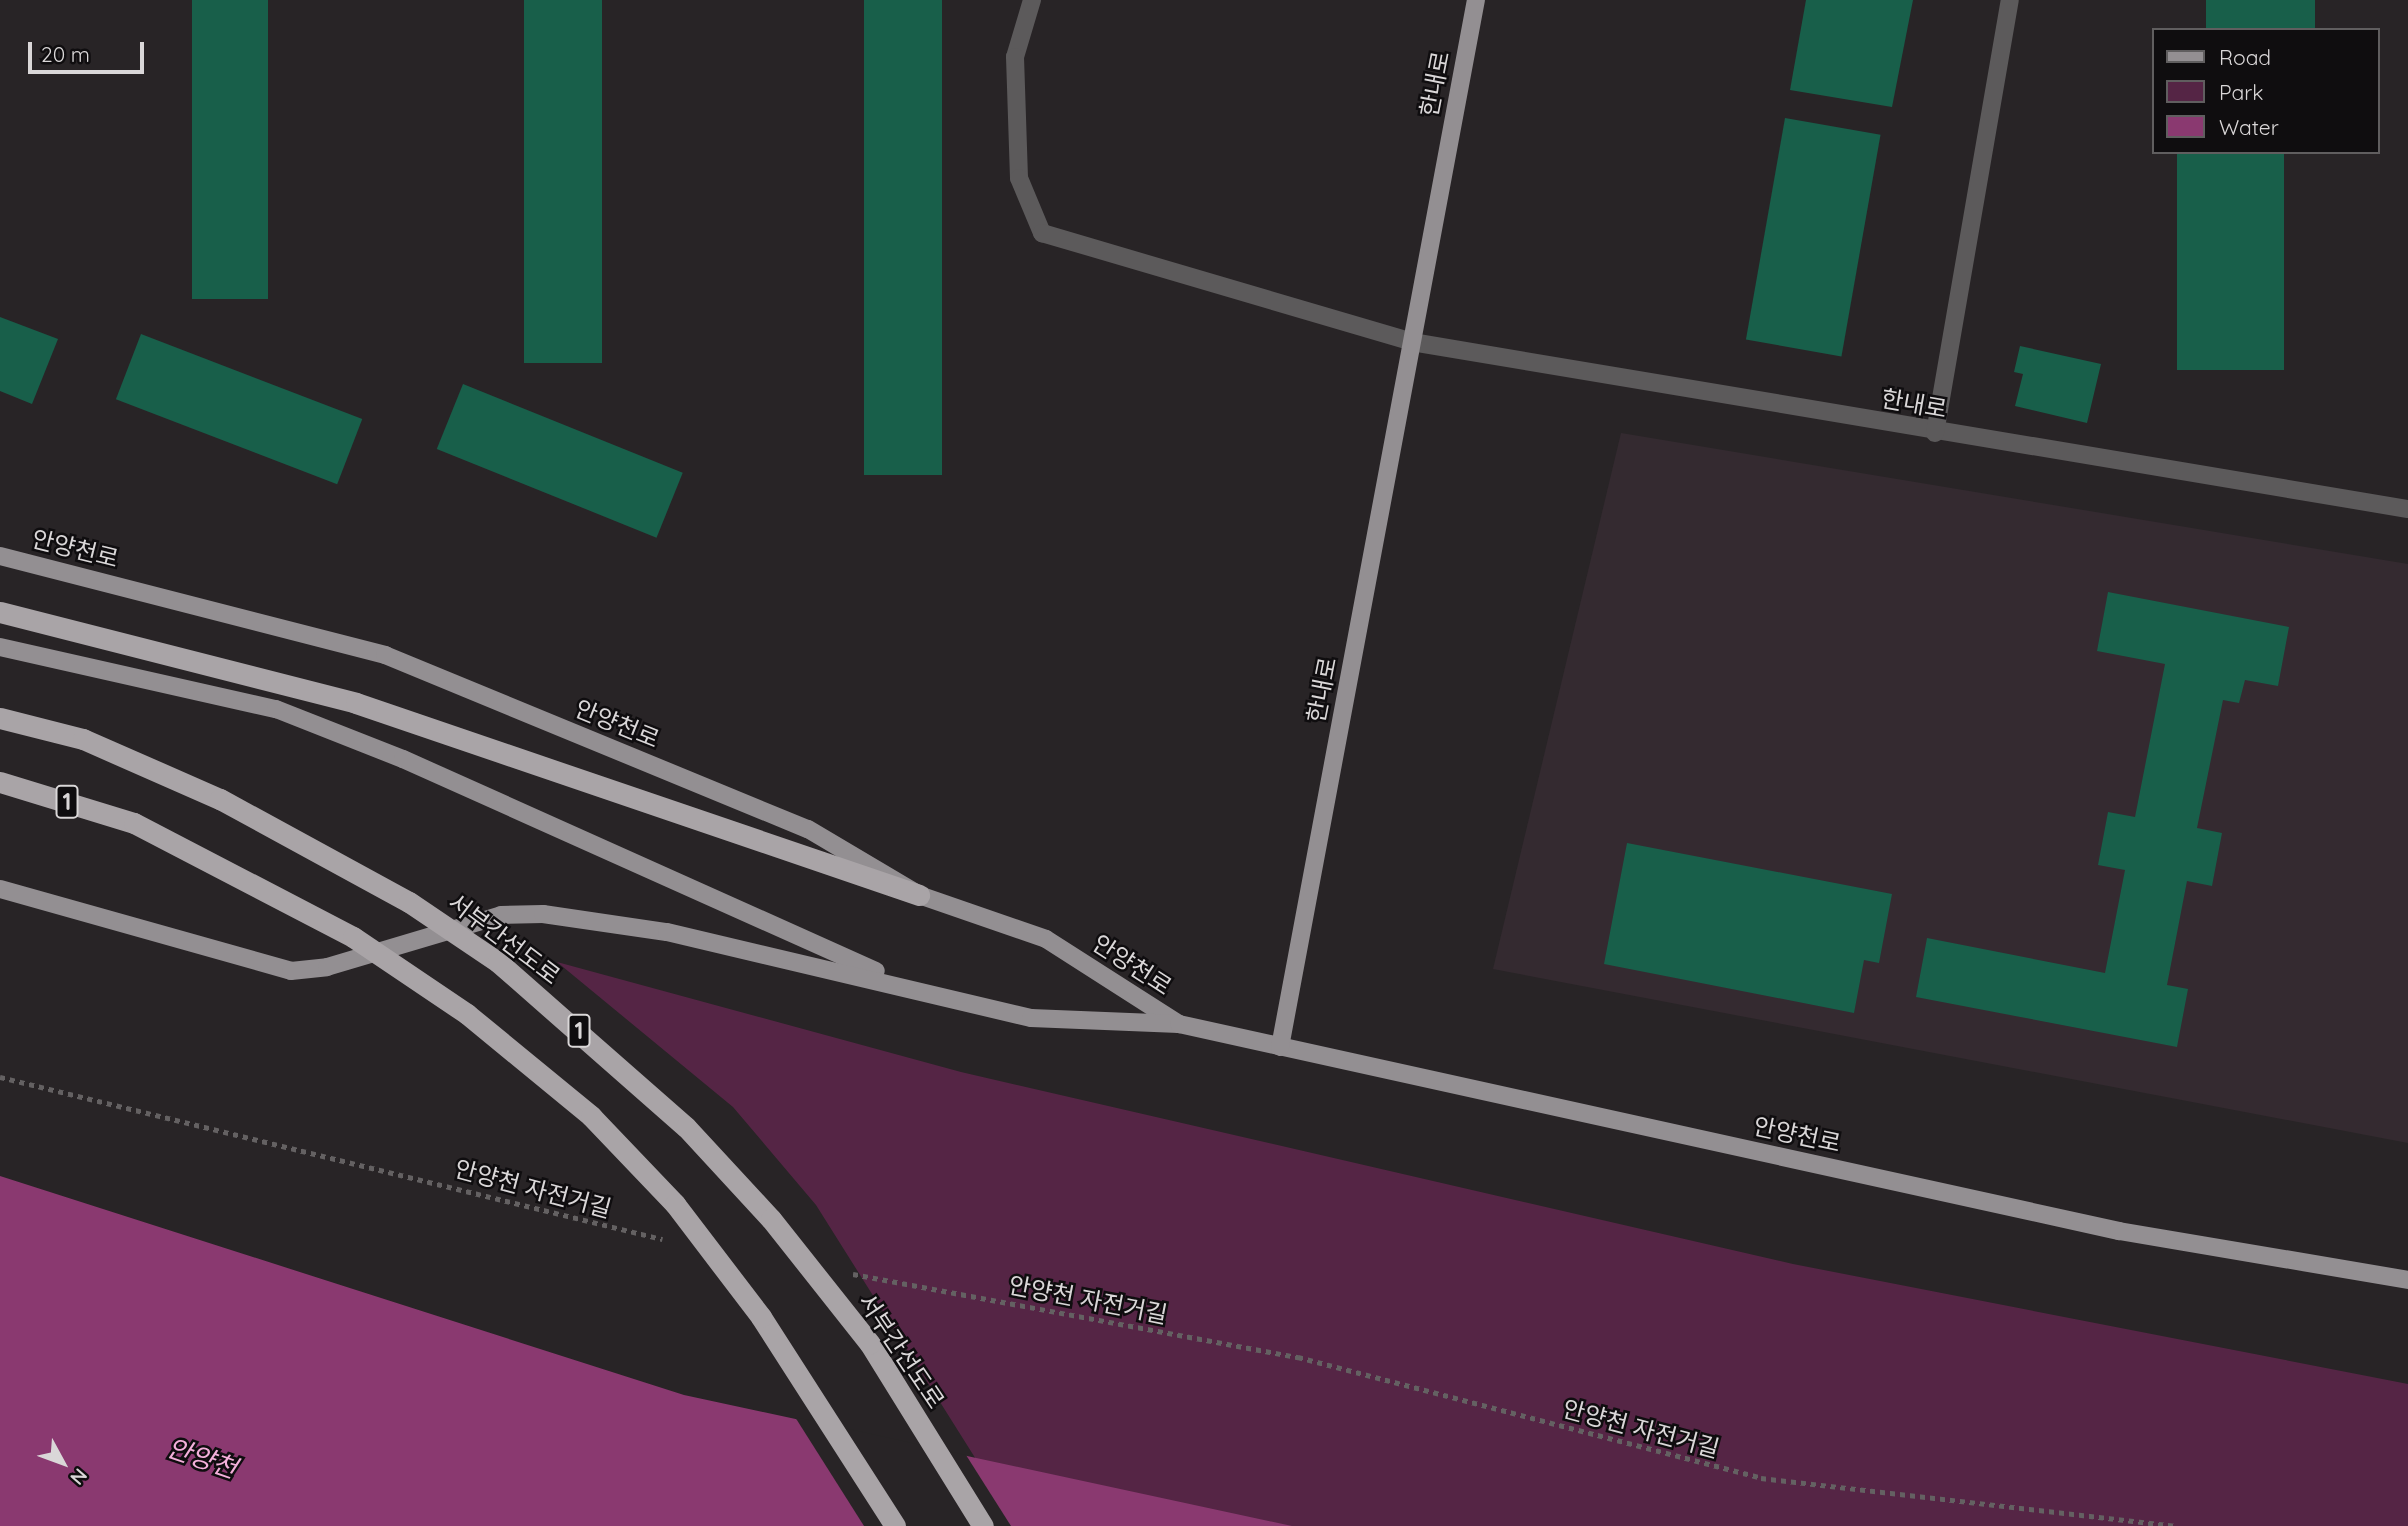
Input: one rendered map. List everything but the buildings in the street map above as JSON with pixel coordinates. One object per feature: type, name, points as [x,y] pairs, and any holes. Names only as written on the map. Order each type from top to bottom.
[{"type":"highway","points":[[0,612],[356,704],[919,895]]},
{"type":"highway","name":"서부간선도로","points":[[0,718],[83,739],[220,799],[409,902],[498,962],[686,1127],[771,1219],[870,1344],[983,1526]]},
{"type":"highway","name":"1","points":[[0,782],[134,823],[353,937],[467,1014],[591,1115],[675,1205],[754,1308],[895,1526]]},
{"type":"main road","name":"한내로","points":[[1280,1046],[1476,0]]},
{"type":"main road","name":"안양천로","points":[[0,556],[385,655],[808,829],[919,895],[1046,939],[1179,1024]]},
{"type":"main road","points":[[0,647],[275,709],[403,759],[910,986]]},
{"type":"main road","name":"안양천로","points":[[0,889],[291,971],[327,967],[501,915],[543,914],[667,932],[910,986],[1031,1018],[1179,1024],[2119,1231],[2408,1280]]},
{"type":"street","points":[[1032,0],[1015,57],[1019,178],[1042,233],[1412,342]]},
{"type":"street","points":[[1935,433],[2010,0]]},
{"type":"street","name":"한내로","points":[[1412,342],[1935,433],[2408,509]]},
{"type":"path","name":"안양천 자전거길","points":[[0,1077],[671,1240]]},
{"type":"path","name":"안양천 자전거길","points":[[848,1273],[1298,1357],[1761,1478],[2174,1526]]},
{"type":"shaded area","points":[[1621,433],[2408,564],[2408,1143],[1493,969]]},
{"type":"green space","points":[[557,962],[961,1072],[1793,1264],[2408,1384],[2408,1526],[1018,1526],[816,1205],[733,1107]]},
{"type":"water","name":"안양천","points":[[0,1176],[684,1395],[1292,1526],[0,1526]]},
{"type":"pier","points":[[795,1417],[966,1455],[1011,1526],[864,1526]]}]
